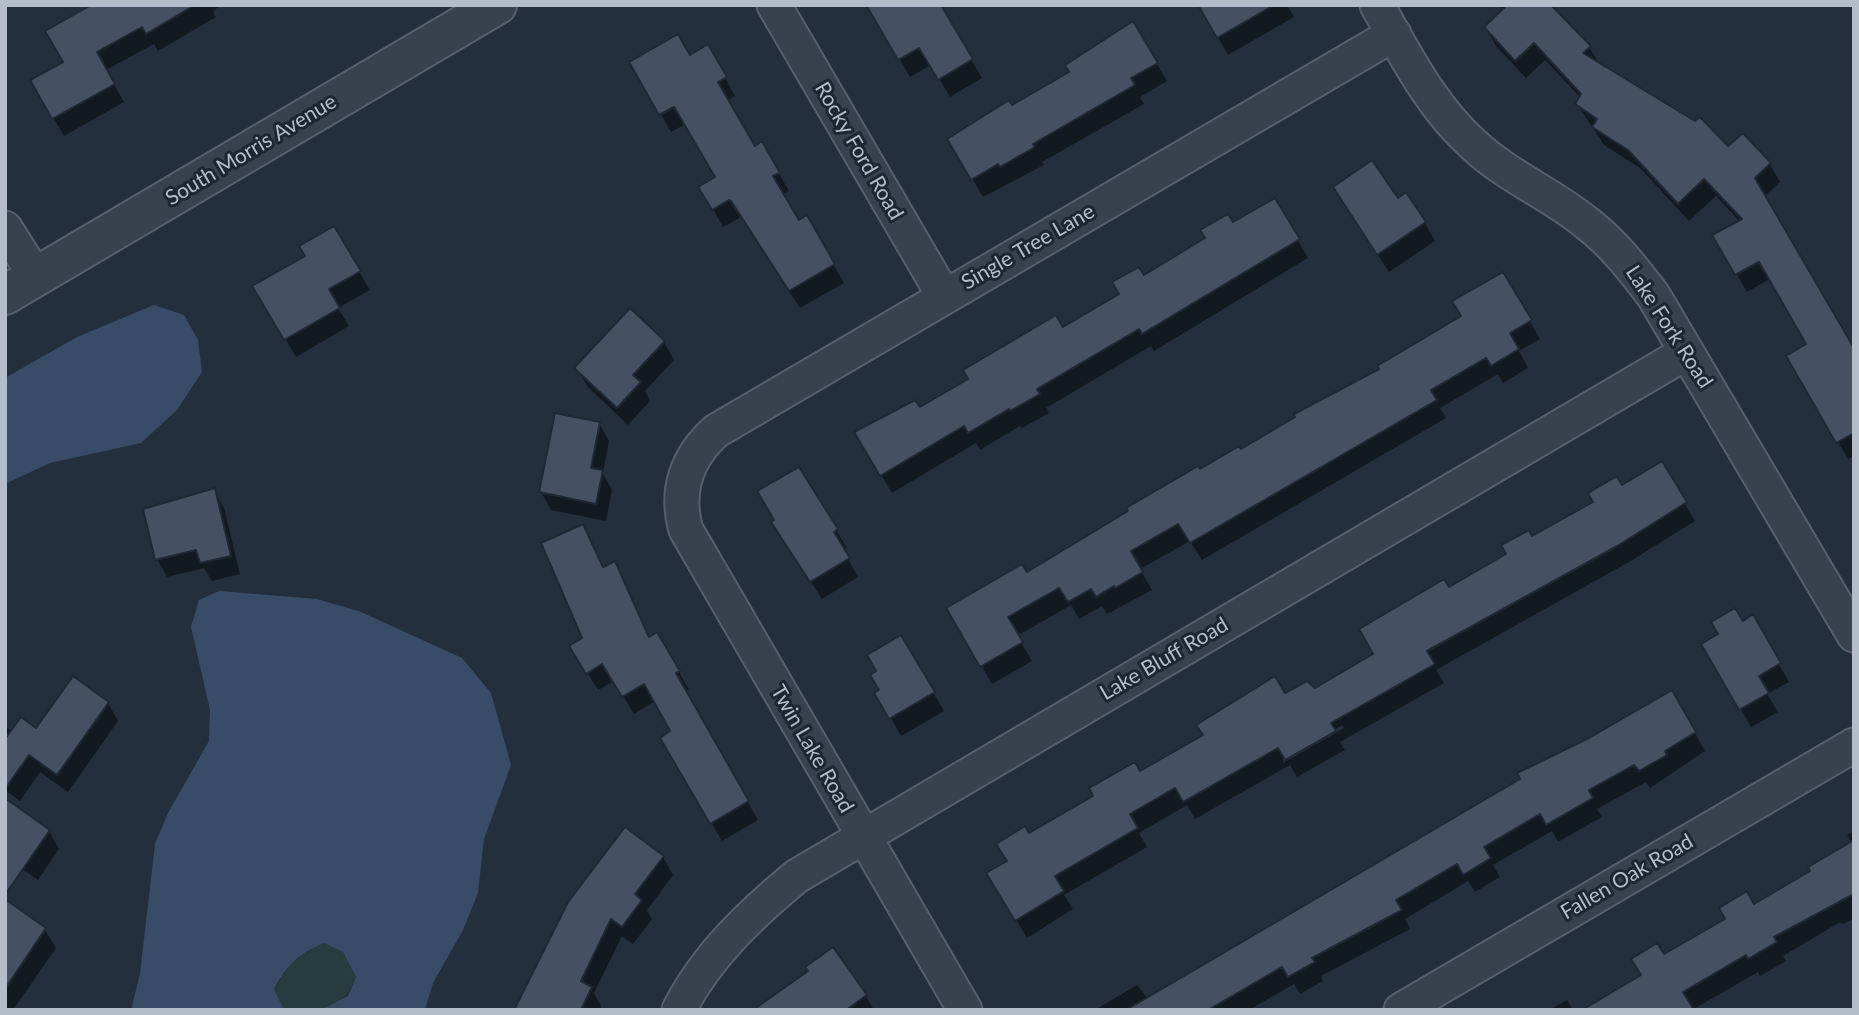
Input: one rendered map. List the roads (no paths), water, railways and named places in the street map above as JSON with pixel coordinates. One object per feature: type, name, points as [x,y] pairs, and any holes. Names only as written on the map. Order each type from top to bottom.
[{"type":"street","name":"South Morris Avenue","points":[[21,286],[497,5]]},
{"type":"street","name":"Rocky Ford Road","points":[[774,5],[944,296]]},
{"type":"street","name":"Lake Fork Road","points":[[1377,5],[1451,123],[1497,165],[1579,217],[1624,257],[1653,295],[1854,635]]},
{"type":"street","name":"Single Tree Lane","points":[[682,482],[694,454],[716,431],[1394,34]]},
{"type":"street","points":[[5,228],[21,286]]},
{"type":"street","name":"Lake Bluff Road","points":[[679,1010],[708,965],[764,903],[797,876],[1687,352]]},
{"type":"street","name":"Twin Lake Road","points":[[682,482],[681,515],[685,530],[965,1010]]},
{"type":"street","name":"Fallen Oak Road","points":[[1401,1010],[1854,745]]},
{"type":"water","points":[[154,305],[184,315],[198,340],[202,372],[177,410],[141,443],[50,463],[5,484],[5,378],[77,337]]},
{"type":"water","points":[[219,591],[317,599],[361,612],[462,658],[491,693],[511,765],[484,839],[478,893],[463,930],[433,983],[425,1010],[321,1010],[348,996],[356,977],[343,952],[324,943],[294,961],[274,989],[283,1008],[292,1010],[131,1010],[140,974],[155,844],[168,813],[209,741],[210,710],[191,627],[199,600]]}]
